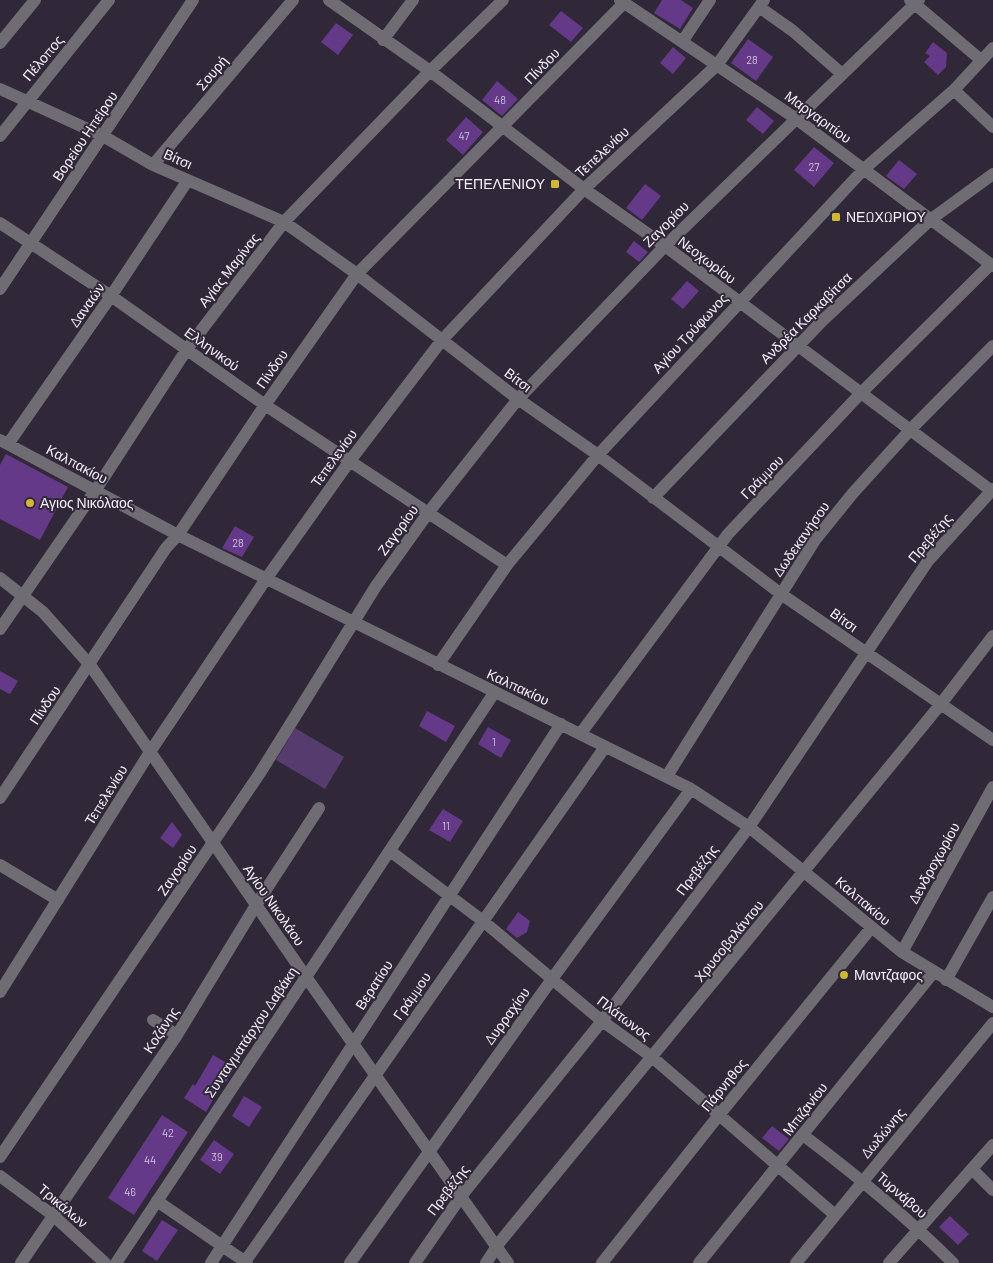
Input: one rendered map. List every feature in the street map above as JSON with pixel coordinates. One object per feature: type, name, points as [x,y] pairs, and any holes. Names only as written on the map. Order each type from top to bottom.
[{"type":"street","points":[[0,43],[35,0]]},
{"type":"street","name":"Πέλοπος","points":[[0,136],[109,0]]},
{"type":"street","name":"Βορείου Ηπείρου","points":[[0,289],[193,0]]},
{"type":"street","name":"Σουρή","points":[[153,165],[293,0]]},
{"type":"street","name":"Νεοχωρίου","points":[[329,0],[430,72],[584,189],[665,246],[992,491]]},
{"type":"street","points":[[383,40],[413,0]]},
{"type":"street","name":"Αγίας Μαρίνας","points":[[0,629],[95,491],[187,349],[284,222],[503,0]]},
{"type":"street","points":[[682,42],[710,0]]},
{"type":"street","name":"Μαργαριτίου","points":[[622,1],[795,118],[992,265]]},
{"type":"street","name":"Πίνδου","points":[[0,798],[166,548],[178,535],[264,405],[357,274],[503,128],[622,1]]},
{"type":"street","points":[[914,1],[981,60]]},
{"type":"street","name":"Ζαγορίου","points":[[0,1157],[214,843],[353,623],[428,513],[518,399],[665,246],[842,74],[914,1]]},
{"type":"street","points":[[761,3],[842,74]]},
{"type":"street","name":"Τεπελενίου","points":[[0,992],[150,752],[266,579],[349,462],[442,340],[584,189],[717,65],[761,3]]},
{"type":"street","name":"Αγίου Τρύφωνος","points":[[438,665],[507,565],[598,455],[738,302],[864,169],[954,90],[993,48]]},
{"type":"street","name":"Βίτσι","points":[[0,89],[25,103],[103,136],[153,165],[284,222],[357,274],[518,399],[598,455],[781,594],[993,740]]},
{"type":"street","points":[[954,90],[993,127]]},
{"type":"street","name":"Ανδρέα Καρκαβίτσα","points":[[653,498],[797,346],[930,220],[993,174]]},
{"type":"street","name":"Δαναών","points":[[4,442],[111,296],[188,180]]},
{"type":"street","name":"Ελληνικού","points":[[0,224],[111,296],[264,405],[507,565]]},
{"type":"street","name":"Γράμμου","points":[[581,733],[717,546],[862,392],[992,265]]},
{"type":"street","name":"Δωδεκανήσου","points":[[667,776],[815,540],[840,508],[910,429],[993,346]]},
{"type":"street","name":"Καλπακίου","points":[[4,442],[178,535],[494,693],[581,733],[605,747],[692,788],[749,827],[902,952],[932,973],[993,1008]]},
{"type":"street","name":"Πρεβέζης","points":[[415,1263],[462,1195],[602,1021],[749,827],[928,561],[992,491]]},
{"type":"street","name":"Αγίου Νικολάου","points":[[0,578],[23,595],[58,626],[90,665],[306,977],[462,1195],[508,1263]]},
{"type":"street","name":"Χρυσοβαλάντου","points":[[486,1263],[496,1246],[804,872],[940,705],[993,636]]},
{"type":"street","name":"Συνταγματάρχου Δαβάκη","points":[[116,1263],[494,693]]},
{"type":"street","name":"Βερατίου","points":[[211,1263],[562,724]]},
{"type":"street","name":"Γράμμου","points":[[245,1263],[605,747]]},
{"type":"street","name":"Δενδροχωρίου","points":[[902,952],[993,787]]},
{"type":"street","name":"Δυρραχίου","points":[[350,1263],[552,979],[692,788]]},
{"type":"street","name":"Κοζάνης","points":[[21,1263],[177,1035],[256,904],[319,808]]},
{"type":"street","name":"Πλάτωνος","points":[[390,851],[483,921],[602,1021],[652,1058],[835,1215]]},
{"type":"street","points":[[0,865],[58,900]]},
{"type":"street","points":[[946,980],[993,897]]},
{"type":"street","name":"Πάρνηθος","points":[[602,1263],[871,928]]},
{"type":"street","name":"Μπιζανίου","points":[[699,1263],[932,973]]},
{"type":"street","points":[[153,1020],[177,1035]]},
{"type":"street","name":"Δωδώνης","points":[[796,1263],[993,1023]]},
{"type":"street","name":"Τυρνάβου","points":[[803,1135],[863,1181],[919,1229],[953,1263]]},
{"type":"street","points":[[890,1263],[993,1146]]},
{"type":"street","points":[[972,1169],[993,1190]]},
{"type":"street","name":"Τρικάλων","points":[[0,1176],[54,1216],[105,1263]]},
{"type":"street","points":[[157,1202],[245,1263]]},
{"type":"shaded area","points":[[295,728],[344,757],[325,789],[276,760]]},
{"type":"building","points":[[662,0],[681,0],[693,8],[680,29],[654,13]]},
{"type":"building","points":[[561,11],[583,28],[571,42],[549,25]]},
{"type":"building","points":[[336,23],[353,35],[338,55],[321,42]]},
{"type":"building","points":[[748,39],[773,57],[756,81],[731,63]]},
{"type":"building","points":[[933,42],[947,53],[946,67],[938,75],[924,62],[930,56],[925,53]]},
{"type":"building","points":[[673,47],[686,58],[673,74],[660,63]]},
{"type":"building","points":[[497,81],[518,99],[502,116],[482,100]]},
{"type":"building","points":[[757,107],[774,121],[763,134],[746,120]]},
{"type":"building","points":[[466,117],[483,132],[463,155],[446,140]]},
{"type":"building","points":[[814,147],[834,163],[814,187],[794,170]]},
{"type":"building","points":[[899,160],[917,174],[904,189],[886,176]]},
{"type":"building","points":[[645,184],[661,196],[642,220],[626,208]]},
{"type":"building","points":[[634,241],[648,252],[639,262],[626,252]]},
{"type":"building","points":[[687,281],[699,291],[683,309],[671,299]]},
{"type":"building","name":"Αγιος Νικόλαος","points":[[6,454],[68,487],[40,540],[0,519],[0,465]]},
{"type":"building","points":[[235,526],[254,537],[242,557],[222,548]]},
{"type":"building","points":[[0,671],[18,681],[10,694],[0,689]]},
{"type":"building","points":[[427,711],[455,726],[446,742],[419,726]]},
{"type":"building","points":[[488,727],[511,740],[501,758],[478,744]]},
{"type":"building","points":[[443,809],[463,821],[450,842],[429,830]]},
{"type":"building","points":[[172,822],[182,835],[173,848],[160,838]]},
{"type":"building","points":[[518,912],[530,921],[527,932],[517,938],[506,929]]},
{"type":"building","points":[[213,1055],[235,1068],[226,1082],[224,1081],[206,1112],[184,1098],[193,1084],[195,1086]]},
{"type":"building","points":[[244,1096],[262,1107],[249,1127],[232,1116]]},
{"type":"building","points":[[162,1115],[188,1132],[134,1215],[108,1198]]},
{"type":"building","points":[[772,1126],[789,1139],[779,1151],[762,1138]]},
{"type":"building","points":[[214,1140],[234,1154],[220,1174],[200,1160]]},
{"type":"building","points":[[950,1216],[969,1234],[958,1245],[939,1227]]},
{"type":"building","points":[[162,1220],[178,1230],[157,1261],[142,1251]]},
{"type":"place","name":"ΤΕΠΕΛΕΝΙΟΥ","points":[[555,184]]},
{"type":"place","name":"ΝΕΩΧΩΡΙΟΥ","points":[[836,217]]},
{"type":"place","name":"Αγιος Νικόλαος","points":[[30,503]]},
{"type":"place","name":"Μαντζαφος","points":[[844,975]]}]
